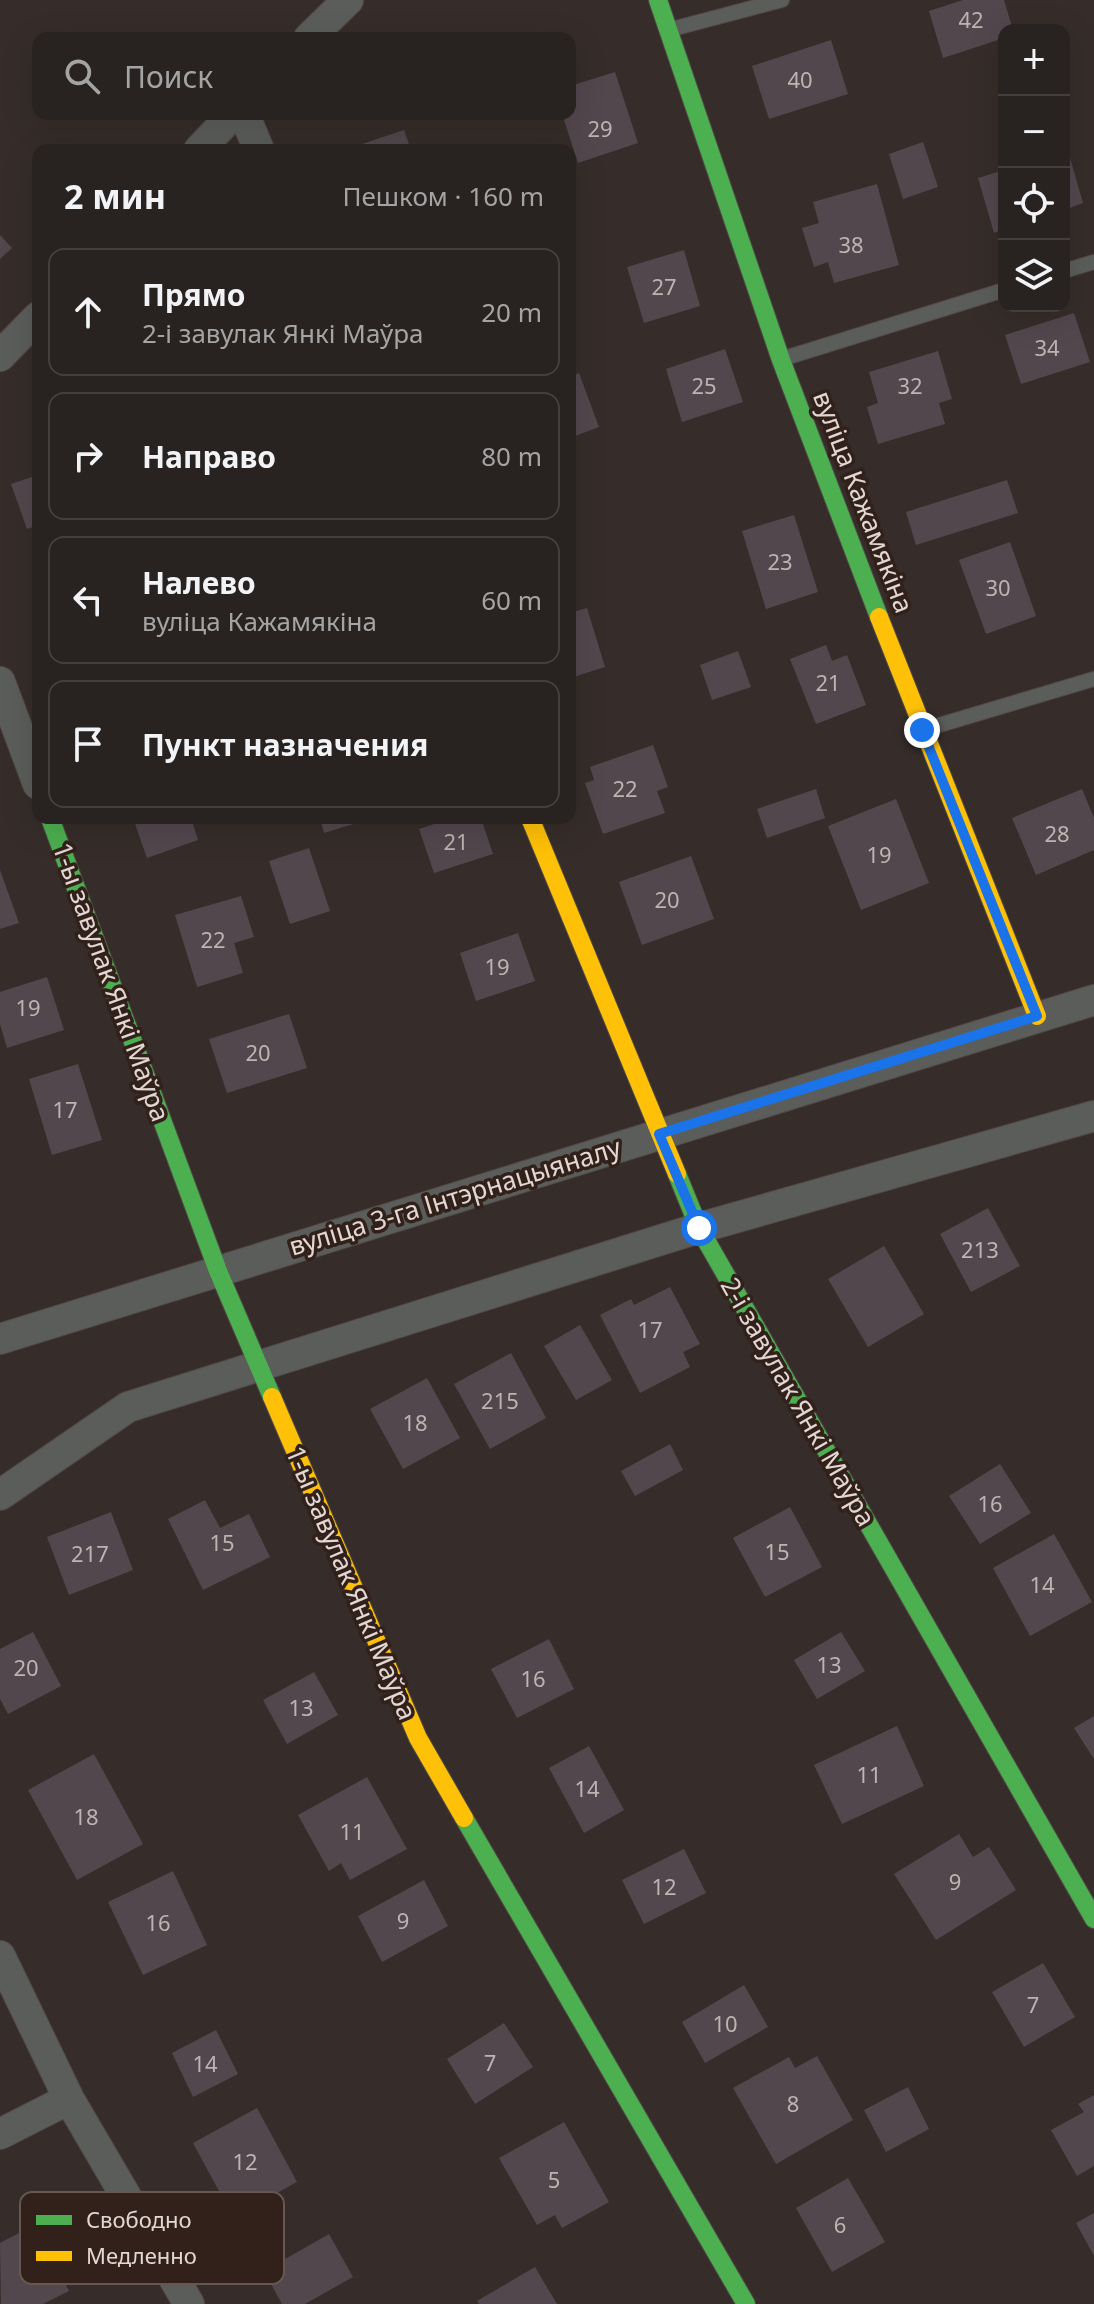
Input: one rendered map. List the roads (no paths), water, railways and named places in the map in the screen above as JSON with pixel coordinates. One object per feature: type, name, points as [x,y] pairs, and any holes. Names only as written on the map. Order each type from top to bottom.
[{"type":"street","points":[[315,32],[348,0]]},
{"type":"street","name":"вуліца Кажамякіна","points":[[658,0],[781,360],[922,730],[1037,1016]]},
{"type":"street","points":[[205,144],[227,120]]},
{"type":"street","points":[[246,120],[256,144]]},
{"type":"street","points":[[0,356],[32,323]]},
{"type":"street","points":[[0,682],[32,768]]},
{"type":"street","name":"1-ы завулак Янкі Маўра","points":[[52,824],[218,1271],[418,1738],[746,2304]]},
{"type":"street","name":"2-і завулак Янкі Маўра","points":[[532,824],[699,1228],[1094,1919]]},
{"type":"street","name":"вуліца 3-га Інтэрнацыяналу","points":[[0,1339],[1094,1000]]},
{"type":"street","points":[[0,1495],[128,1407],[699,1228],[1094,1116]]},
{"type":"street","points":[[0,1956],[69,2099],[123,2192]]},
{"type":"street","points":[[0,2134],[69,2099]]},
{"type":"street","points":[[177,2284],[189,2304]]},
{"type":"lane","points":[[668,31],[782,0]]},
{"type":"lane","points":[[1070,269],[1094,262]]},
{"type":"lane","points":[[781,360],[998,292]]},
{"type":"lane","points":[[922,730],[1094,679]]}]
